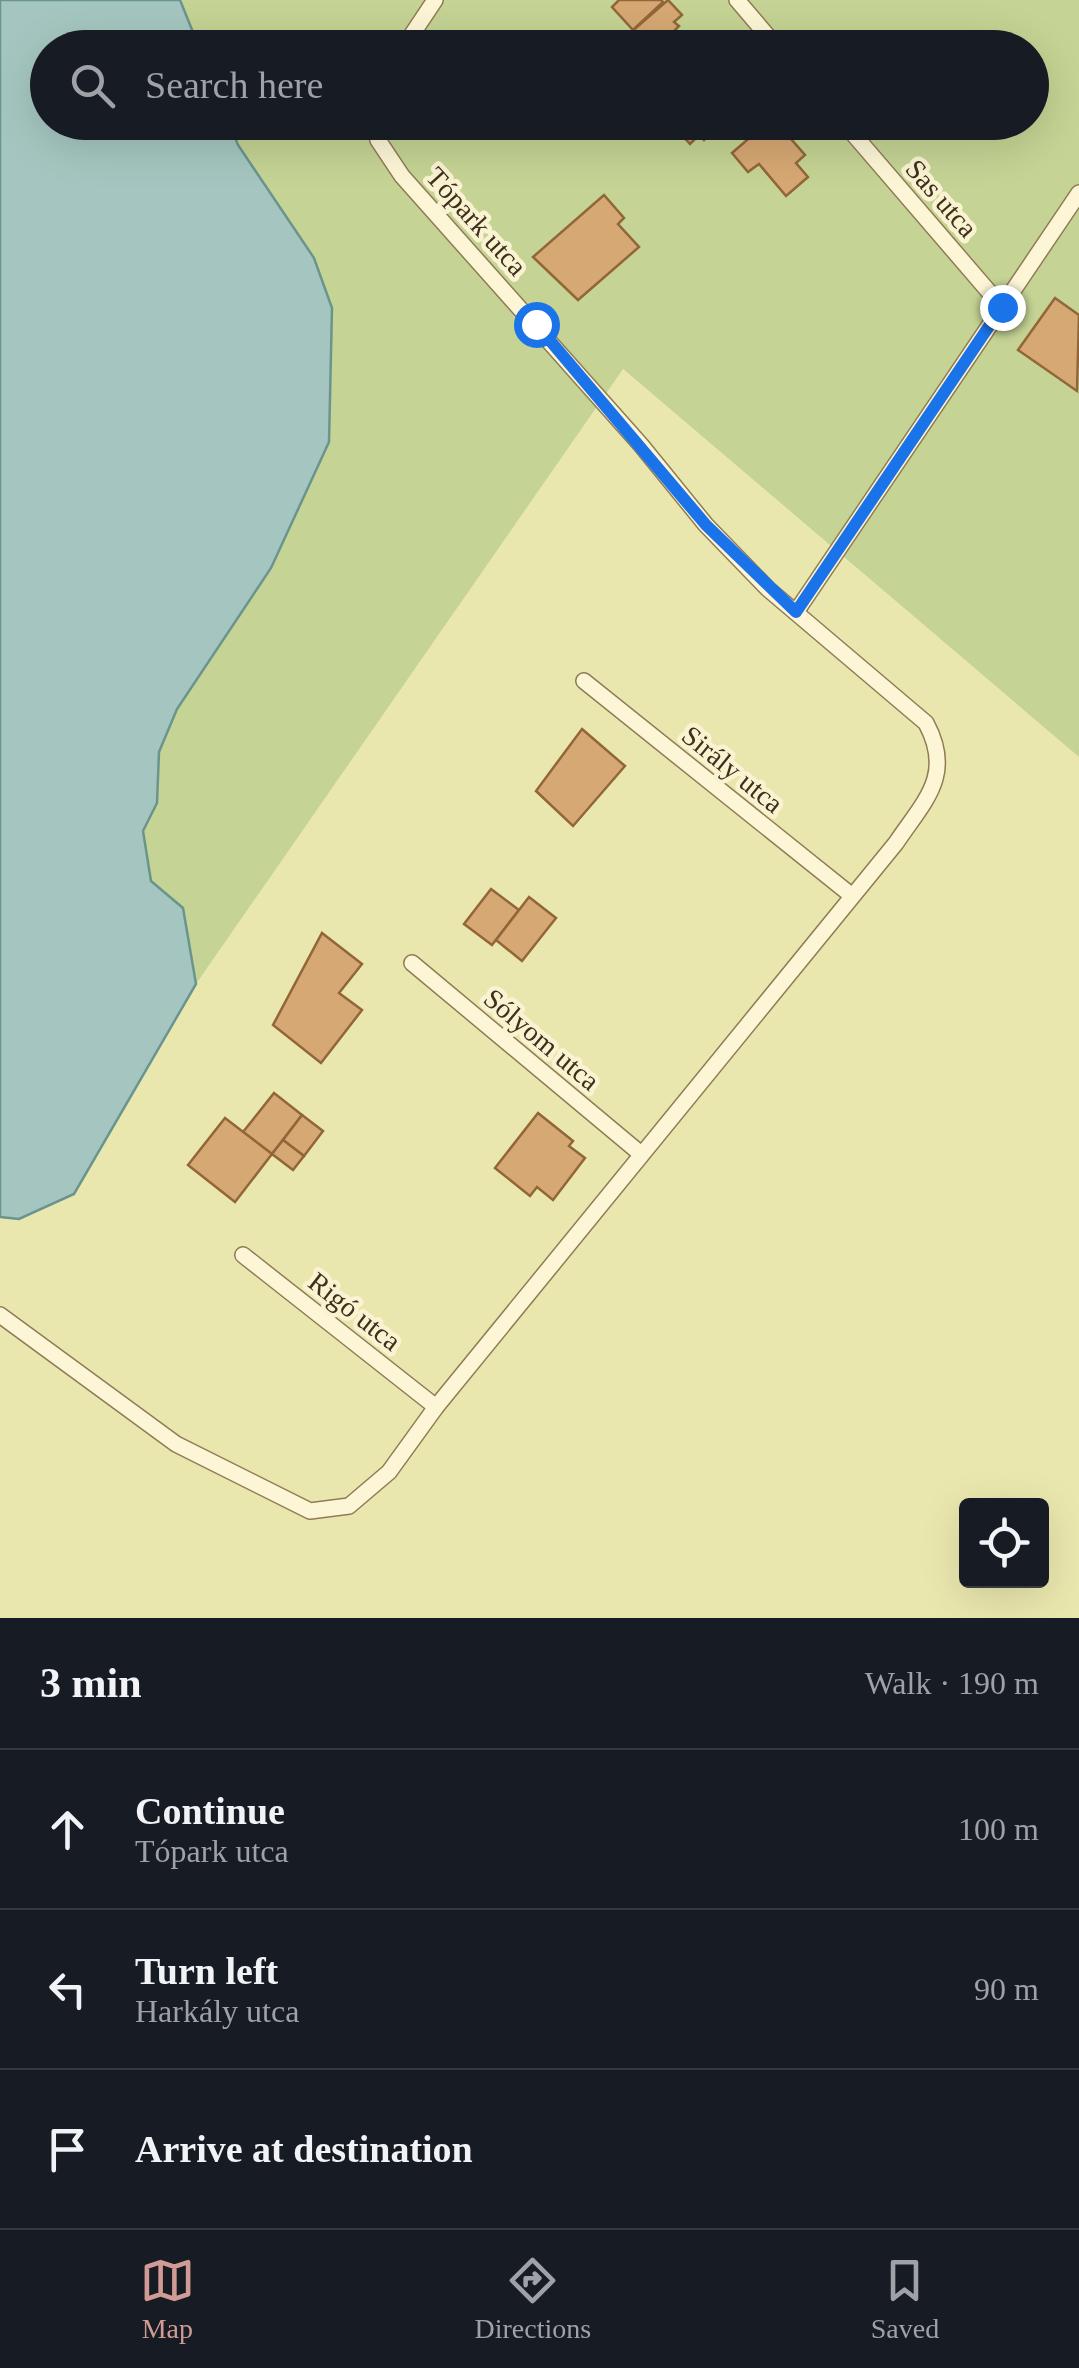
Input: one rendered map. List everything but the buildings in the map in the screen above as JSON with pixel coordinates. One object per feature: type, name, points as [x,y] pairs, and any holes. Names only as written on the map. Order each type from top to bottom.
[{"type":"lane","points":[[415,30],[435,0]]},
{"type":"lane","points":[[737,0],[763,30]]},
{"type":"lane","name":"Tópark utca","points":[[0,1315],[176,1444],[310,1511],[349,1506],[389,1472],[436,1407],[896,843],[938,782],[939,747],[926,723],[796,612],[706,525],[642,445],[402,176],[378,140]]},
{"type":"lane","name":"Sas utca","points":[[858,140],[1002,307]]},
{"type":"lane","points":[[796,612],[1079,193]]},
{"type":"lane","name":"Sirály utca","points":[[584,681],[851,895]]},
{"type":"lane","name":"Sólyom utca","points":[[412,963],[641,1154]]},
{"type":"lane","name":"Rigó utca","points":[[243,1255],[436,1407]]},
{"type":"shaded area","points":[[622,369],[1079,757],[1079,1618],[0,1618],[0,1217],[19,1219],[74,1194],[196,984]]},
{"type":"green space","points":[[180,0],[1079,0],[1079,757],[623,369],[196,984],[183,908],[151,881],[143,831],[157,803],[159,752],[177,709],[271,568],[236,140],[1049,140],[1049,30],[192,30]]},
{"type":"water","points":[[0,0],[180,0],[192,30],[30,30],[30,140],[236,140],[314,258],[332,308],[329,442],[271,568],[177,709],[159,752],[157,803],[143,831],[151,881],[183,908],[196,984],[74,1194],[19,1219],[0,1217]]},
{"type":"route","points":[[536,324],[706,525],[796,612],[1002,307]]}]
